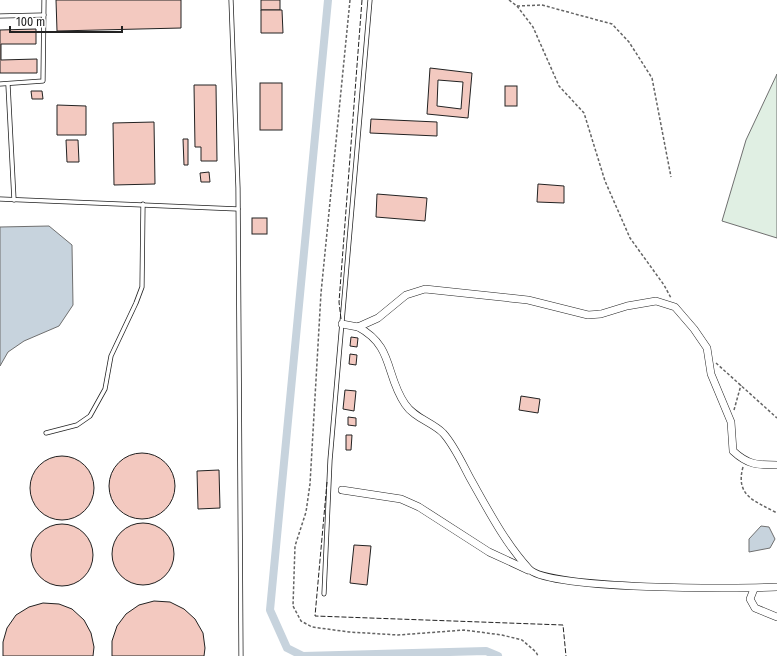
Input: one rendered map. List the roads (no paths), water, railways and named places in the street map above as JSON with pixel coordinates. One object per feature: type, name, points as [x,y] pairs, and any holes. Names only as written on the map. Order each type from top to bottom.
[{"type":"street","points":[[358,327],[378,318],[406,295],[425,289],[528,300],[588,315],[601,314],[627,306],[656,302],[676,306],[707,348],[711,374],[731,422],[733,452],[744,461],[758,465],[777,465]]},
{"type":"street","points":[[342,324],[358,327],[377,340],[383,350],[400,396],[406,405],[416,415],[444,434],[517,555],[530,571]]},
{"type":"street","points":[[342,490],[401,499],[424,510],[489,552],[541,576],[586,583],[629,586],[754,589],[777,587]]},
{"type":"street","points":[[754,589],[750,599],[755,608],[777,617]]},
{"type":"lane","points":[[0,84],[8,85],[44,81],[44,0]]},
{"type":"lane","points":[[231,0],[238,209],[241,656]]},
{"type":"lane","points":[[324,594],[330,460],[370,0]]},
{"type":"lane","points":[[0,16],[44,15]]},
{"type":"lane","points":[[8,85],[14,200]]},
{"type":"lane","points":[[0,199],[238,209]]},
{"type":"lane","points":[[46,433],[77,425],[90,416],[105,389],[111,356],[142,287],[143,204]]},
{"type":"waterway","points":[[328,0],[270,610],[287,648],[303,656],[486,651],[498,656]]}]
